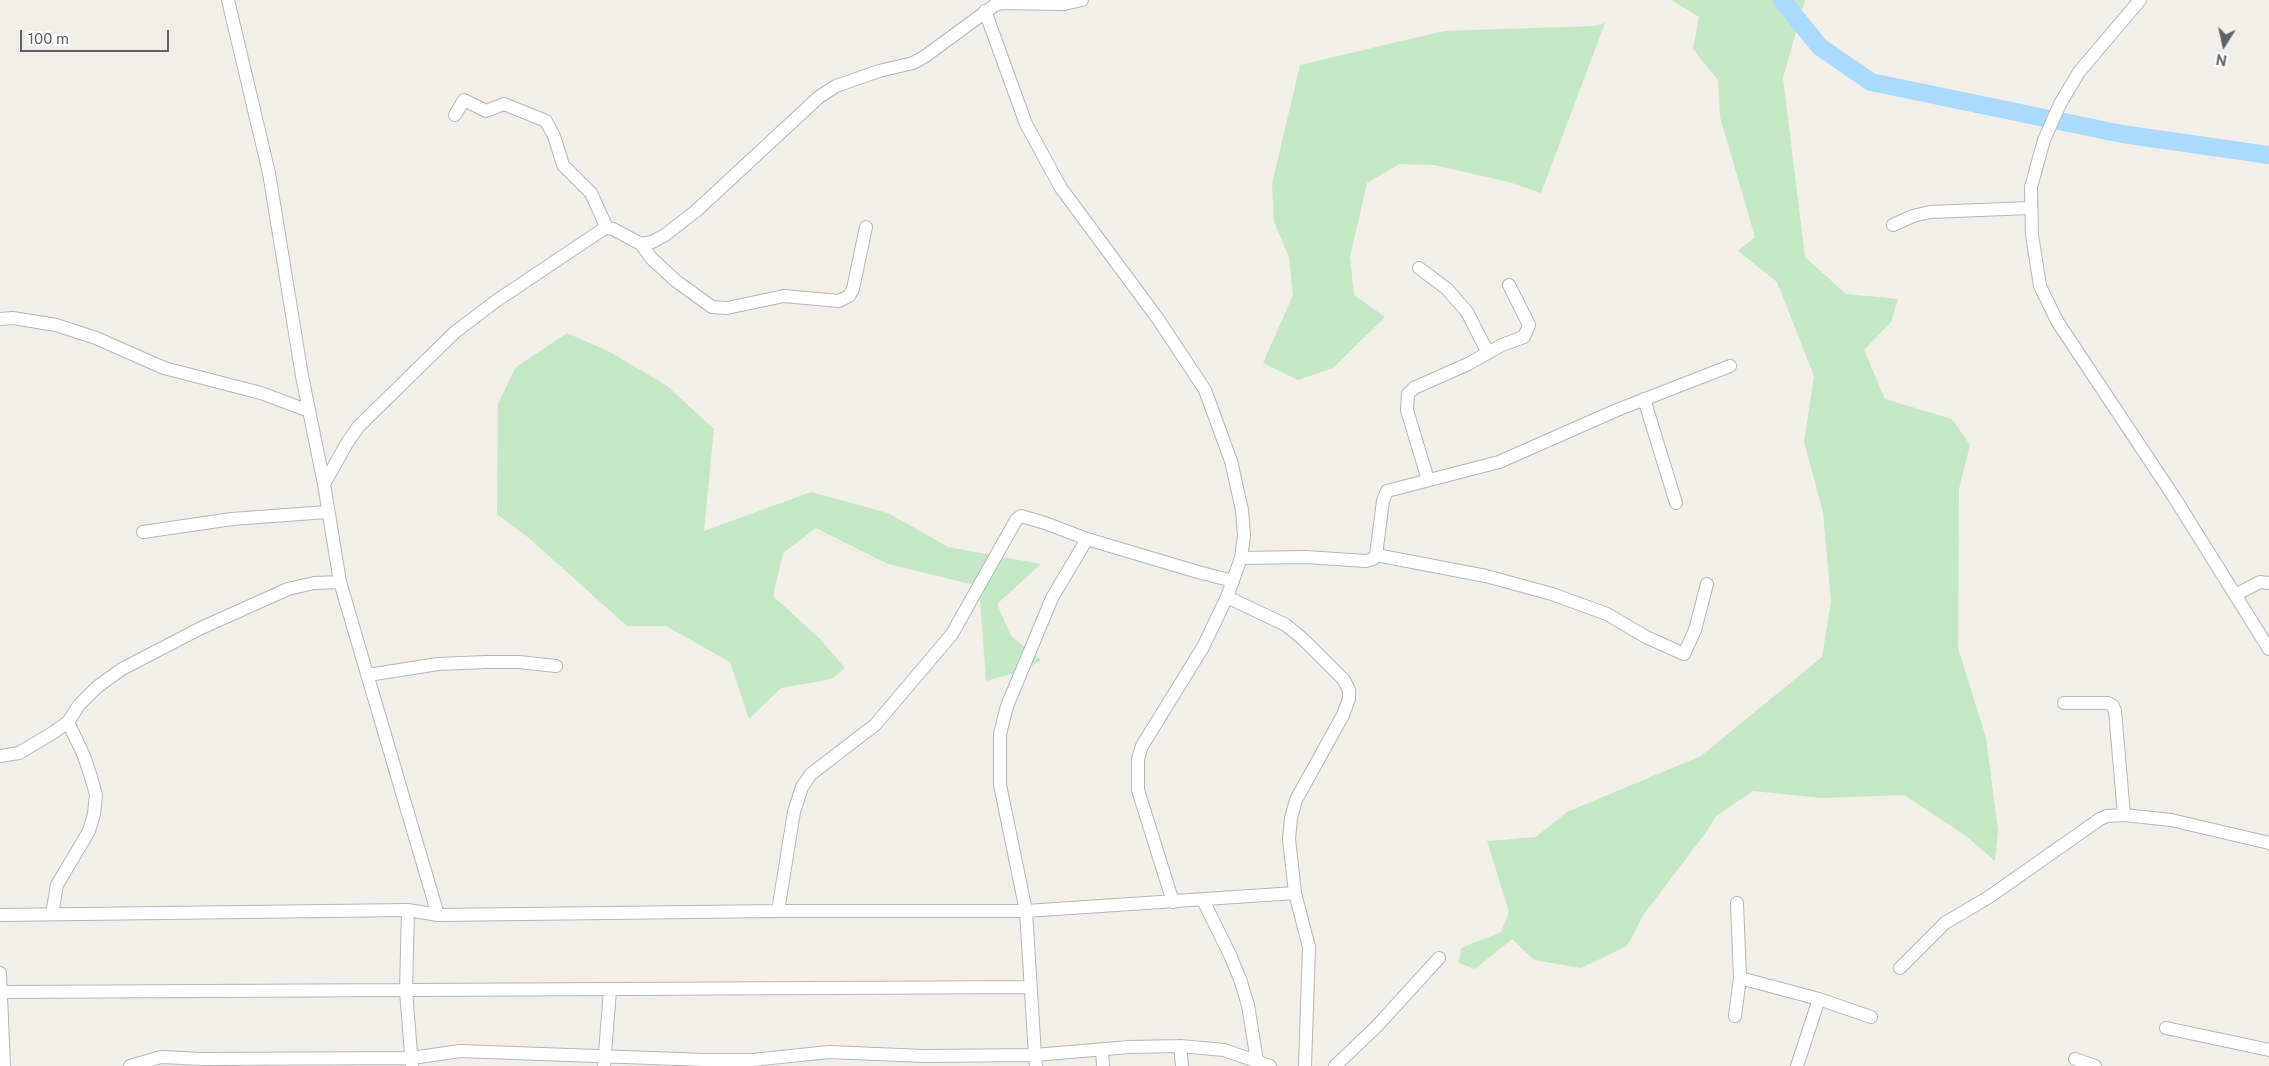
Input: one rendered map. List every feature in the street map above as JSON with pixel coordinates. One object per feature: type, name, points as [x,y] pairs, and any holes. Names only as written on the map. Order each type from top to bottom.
[{"type":"street","points":[[228,0],[268,174],[340,582],[438,915]]},
{"type":"street","points":[[641,244],[652,242],[665,236],[696,211],[819,97],[836,86],[879,71],[914,63],[986,11],[1002,4],[1064,4],[1082,0]]},
{"type":"street","points":[[2140,0],[2079,72],[2060,104],[2044,140],[2031,187],[2030,208],[2040,286],[2057,321],[2174,497],[2269,649]]},
{"type":"street","points":[[986,11],[1026,124],[1061,188],[1158,318],[1205,390],[1231,461],[1242,510],[1244,536],[1241,558],[1228,597],[1203,647],[1142,746],[1138,760],[1138,790],[1173,902]]},
{"type":"street","points":[[455,115],[464,100],[486,111],[504,104],[546,121],[554,136],[563,165],[591,194],[607,228],[641,244],[651,258],[676,281],[712,307],[727,308],[784,296],[839,301],[849,296],[866,227]]},
{"type":"street","points":[[1892,225],[1913,216],[1930,212],[2030,208]]},
{"type":"street","points":[[324,484],[358,427],[454,333],[496,301],[607,228]]},
{"type":"street","points":[[1419,268],[1447,289],[1467,312],[1488,353]]},
{"type":"street","points":[[1428,480],[1407,410],[1408,394],[1414,388],[1468,364],[1502,345],[1524,337],[1530,325],[1508,285]]},
{"type":"street","points":[[0,319],[13,318],[56,325],[96,338],[164,368],[261,394],[309,411]]},
{"type":"street","points":[[1376,556],[1383,501],[1387,491],[1500,462],[1644,399],[1730,366]]},
{"type":"street","points":[[1644,399],[1676,503]]},
{"type":"street","points":[[143,532],[232,519],[327,512]]},
{"type":"street","points":[[778,910],[794,812],[802,788],[811,774],[875,725],[952,634],[1016,520],[1021,516],[1087,539],[1233,581]]},
{"type":"street","points":[[1035,1061],[1026,912],[1000,785],[1000,734],[1007,706],[1052,598],[1087,539]]},
{"type":"street","points":[[1241,558],[1306,557],[1366,560],[1376,556],[1486,576],[1552,594],[1607,614],[1646,637],[1684,654],[1695,630],[1707,584]]},
{"type":"street","points":[[0,756],[19,753],[68,722],[79,705],[97,687],[122,669],[201,628],[288,589],[314,583],[340,582]]},
{"type":"street","points":[[2235,595],[2260,582],[2269,583]]},
{"type":"street","points":[[1228,597],[1286,625],[1304,640],[1344,680],[1349,690],[1349,699],[1343,715],[1296,800],[1291,818],[1289,839],[1294,893],[1309,948],[1305,1066]]},
{"type":"street","points":[[368,674],[401,668],[477,662],[519,662],[556,666]]},
{"type":"street","points":[[2064,703],[2108,703],[2113,706],[2124,815]]},
{"type":"street","points":[[52,914],[57,885],[89,831],[96,795],[84,756],[68,722]]},
{"type":"street","points":[[1900,968],[1945,923],[1989,896],[2100,819],[2114,814],[2171,820],[2269,843]]},
{"type":"street","points":[[0,916],[408,910],[438,915],[778,910],[1026,912],[1294,893]]},
{"type":"street","points":[[1203,900],[1240,980],[1248,1005],[1257,1061]]},
{"type":"street","points":[[1734,1016],[1740,978],[1737,902]]},
{"type":"street","points":[[408,910],[406,991],[412,1062]]},
{"type":"street","points":[[1334,1066],[1377,1026],[1439,958]]},
{"type":"street","points":[[0,973],[4,1066]]},
{"type":"street","points":[[1740,978],[1819,999],[1871,1017]]},
{"type":"street","points":[[1,992],[1030,988]]},
{"type":"street","points":[[604,1061],[610,990]]},
{"type":"street","points":[[1797,1066],[1819,999]]},
{"type":"street","points":[[2166,1028],[2269,1050]]},
{"type":"street","points":[[130,1066],[161,1057],[203,1063],[412,1062],[460,1051],[513,1060],[706,1063],[803,1061],[830,1052],[924,1056],[991,1062],[1035,1061],[1129,1046],[1180,1046],[1224,1050],[1270,1066]]},
{"type":"street","points":[[1180,1046],[1182,1066]]},
{"type":"street","points":[[1102,1050],[1104,1066]]},
{"type":"street","points":[[2075,1059],[2095,1066]]},
{"type":"green space","points":[[1671,0],[1805,0],[1783,78],[1805,257],[1846,294],[1898,299],[1891,322],[1864,350],[1885,399],[1952,419],[1970,445],[1959,489],[1958,648],[1986,738],[1998,830],[1995,861],[1966,836],[1904,795],[1822,798],[1753,791],[1716,816],[1707,831],[1644,914],[1627,946],[1581,968],[1534,960],[1512,939],[1475,969],[1459,963],[1461,948],[1501,932],[1509,912],[1487,841],[1536,837],[1567,812],[1701,756],[1822,657],[1831,601],[1823,512],[1804,442],[1814,376],[1777,282],[1738,251],[1755,237],[1720,117],[1718,80],[1693,49],[1699,17]]},
{"type":"green space","points":[[1605,23],[1541,193],[1509,182],[1434,165],[1399,164],[1367,183],[1350,257],[1354,295],[1385,317],[1333,368],[1298,380],[1263,363],[1293,295],[1289,257],[1274,222],[1272,184],[1300,65],[1444,31],[1595,26]]},
{"type":"green space","points":[[567,333],[610,352],[667,386],[714,429],[704,531],[811,492],[888,513],[948,547],[1041,564],[997,604],[1011,636],[1041,660],[1022,671],[986,681],[979,586],[888,564],[816,528],[783,553],[773,596],[820,639],[845,668],[832,679],[781,688],[749,719],[730,662],[666,626],[627,626],[529,538],[497,514],[498,404],[516,367]]},
{"type":"waterway","points":[[1782,0],[1820,47],[1871,82],[2122,134],[2269,155]]}]
